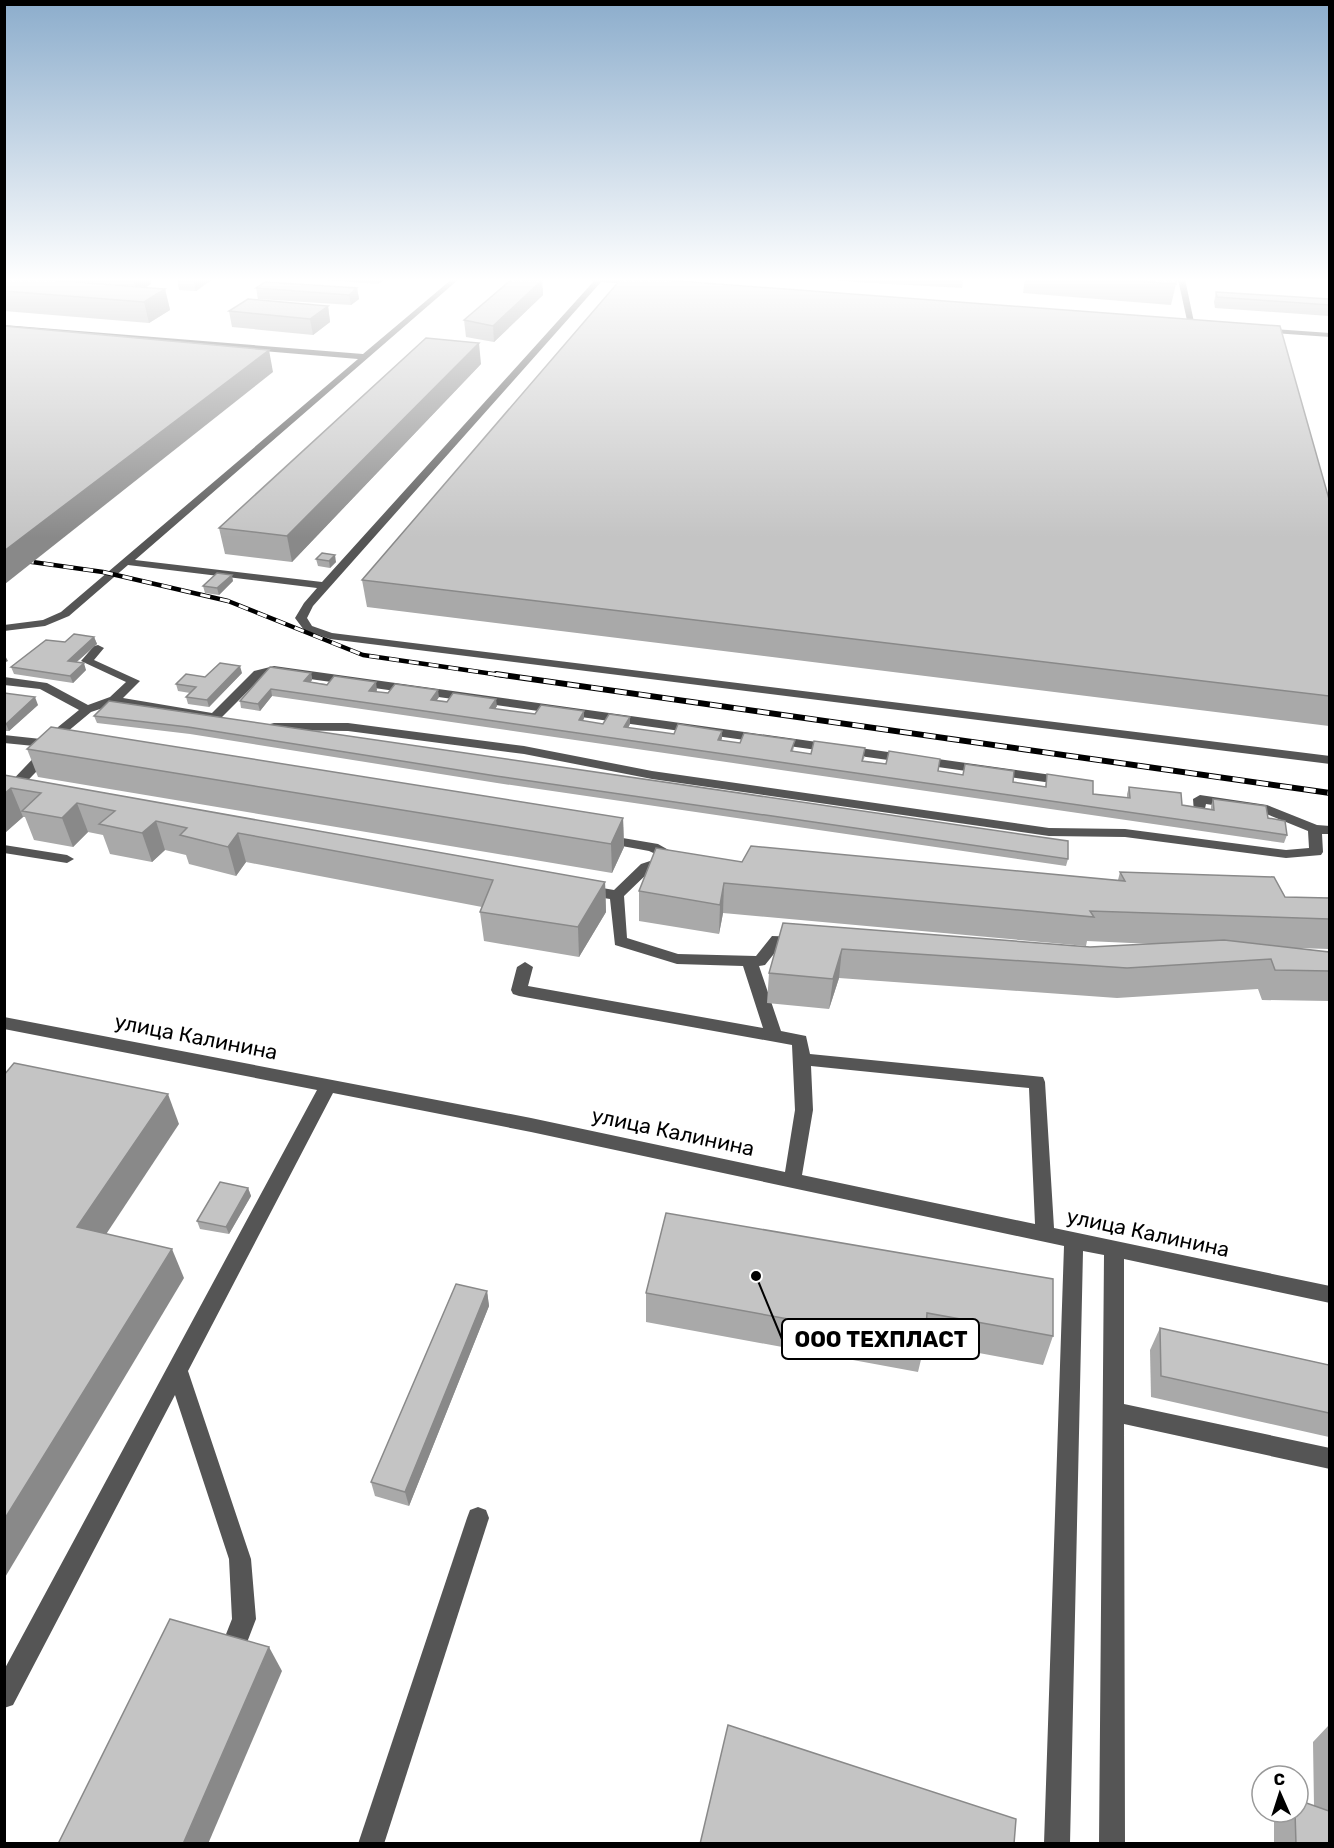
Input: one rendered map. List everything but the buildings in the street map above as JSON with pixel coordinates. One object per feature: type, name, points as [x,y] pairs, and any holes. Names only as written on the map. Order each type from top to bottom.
[{"type":"street","points":[[4,628],[45,623],[65,614],[354,365]]},
{"type":"street","points":[[519,365],[308,605],[301,618],[308,628],[330,636],[1329,760]]},
{"type":"street","points":[[127,562],[326,586]]},
{"type":"street","points":[[5,795],[60,745],[62,730],[87,709],[114,700],[134,681],[87,661],[98,648]]},
{"type":"street","points":[[114,700],[221,718],[258,674],[274,670],[1052,778]]},
{"type":"street","points":[[4,681],[43,686],[87,709]]},
{"type":"street","points":[[261,725],[284,729],[348,727],[524,750],[651,775],[1050,832],[1125,832],[1286,854],[1316,852],[1322,829],[1267,809],[1200,800],[1199,810]]},
{"type":"street","points":[[4,739],[60,745]]},
{"type":"street","points":[[5,795],[31,798]]},
{"type":"street","points":[[594,837],[653,848],[681,858],[646,867],[617,895],[620,941],[677,960],[760,961],[777,940],[813,943]]},
{"type":"street","points":[[4,849],[68,859]]},
{"type":"street","points":[[570,887],[617,895]]},
{"type":"street","points":[[749,960],[774,1035]]},
{"type":"street","points":[[525,967],[519,990],[800,1040],[804,1110],[792,1181]]},
{"type":"street","name":"улица Калинина","points":[[4,1023],[328,1086],[1329,1294]]},
{"type":"street","points":[[802,1059],[1036,1082],[1045,1234]]},
{"type":"street","points":[[4,1696],[328,1086]]},
{"type":"street","points":[[1058,1844],[1074,1240]]},
{"type":"street","points":[[1112,1844],[1114,1249]]},
{"type":"street","points":[[177,1370],[240,1559],[244,1619],[230,1657]]},
{"type":"street","points":[[1114,1412],[1329,1459]]},
{"type":"street","points":[[371,1844],[478,1518]]},
{"type":"railway","points":[[4,558],[103,572],[228,601],[363,655],[507,676]]},
{"type":"railway","points":[[496,674],[1330,793]]},
{"type":"place","name":"ООО ТЕХПЛАСТ","points":[[756,1276]]}]
